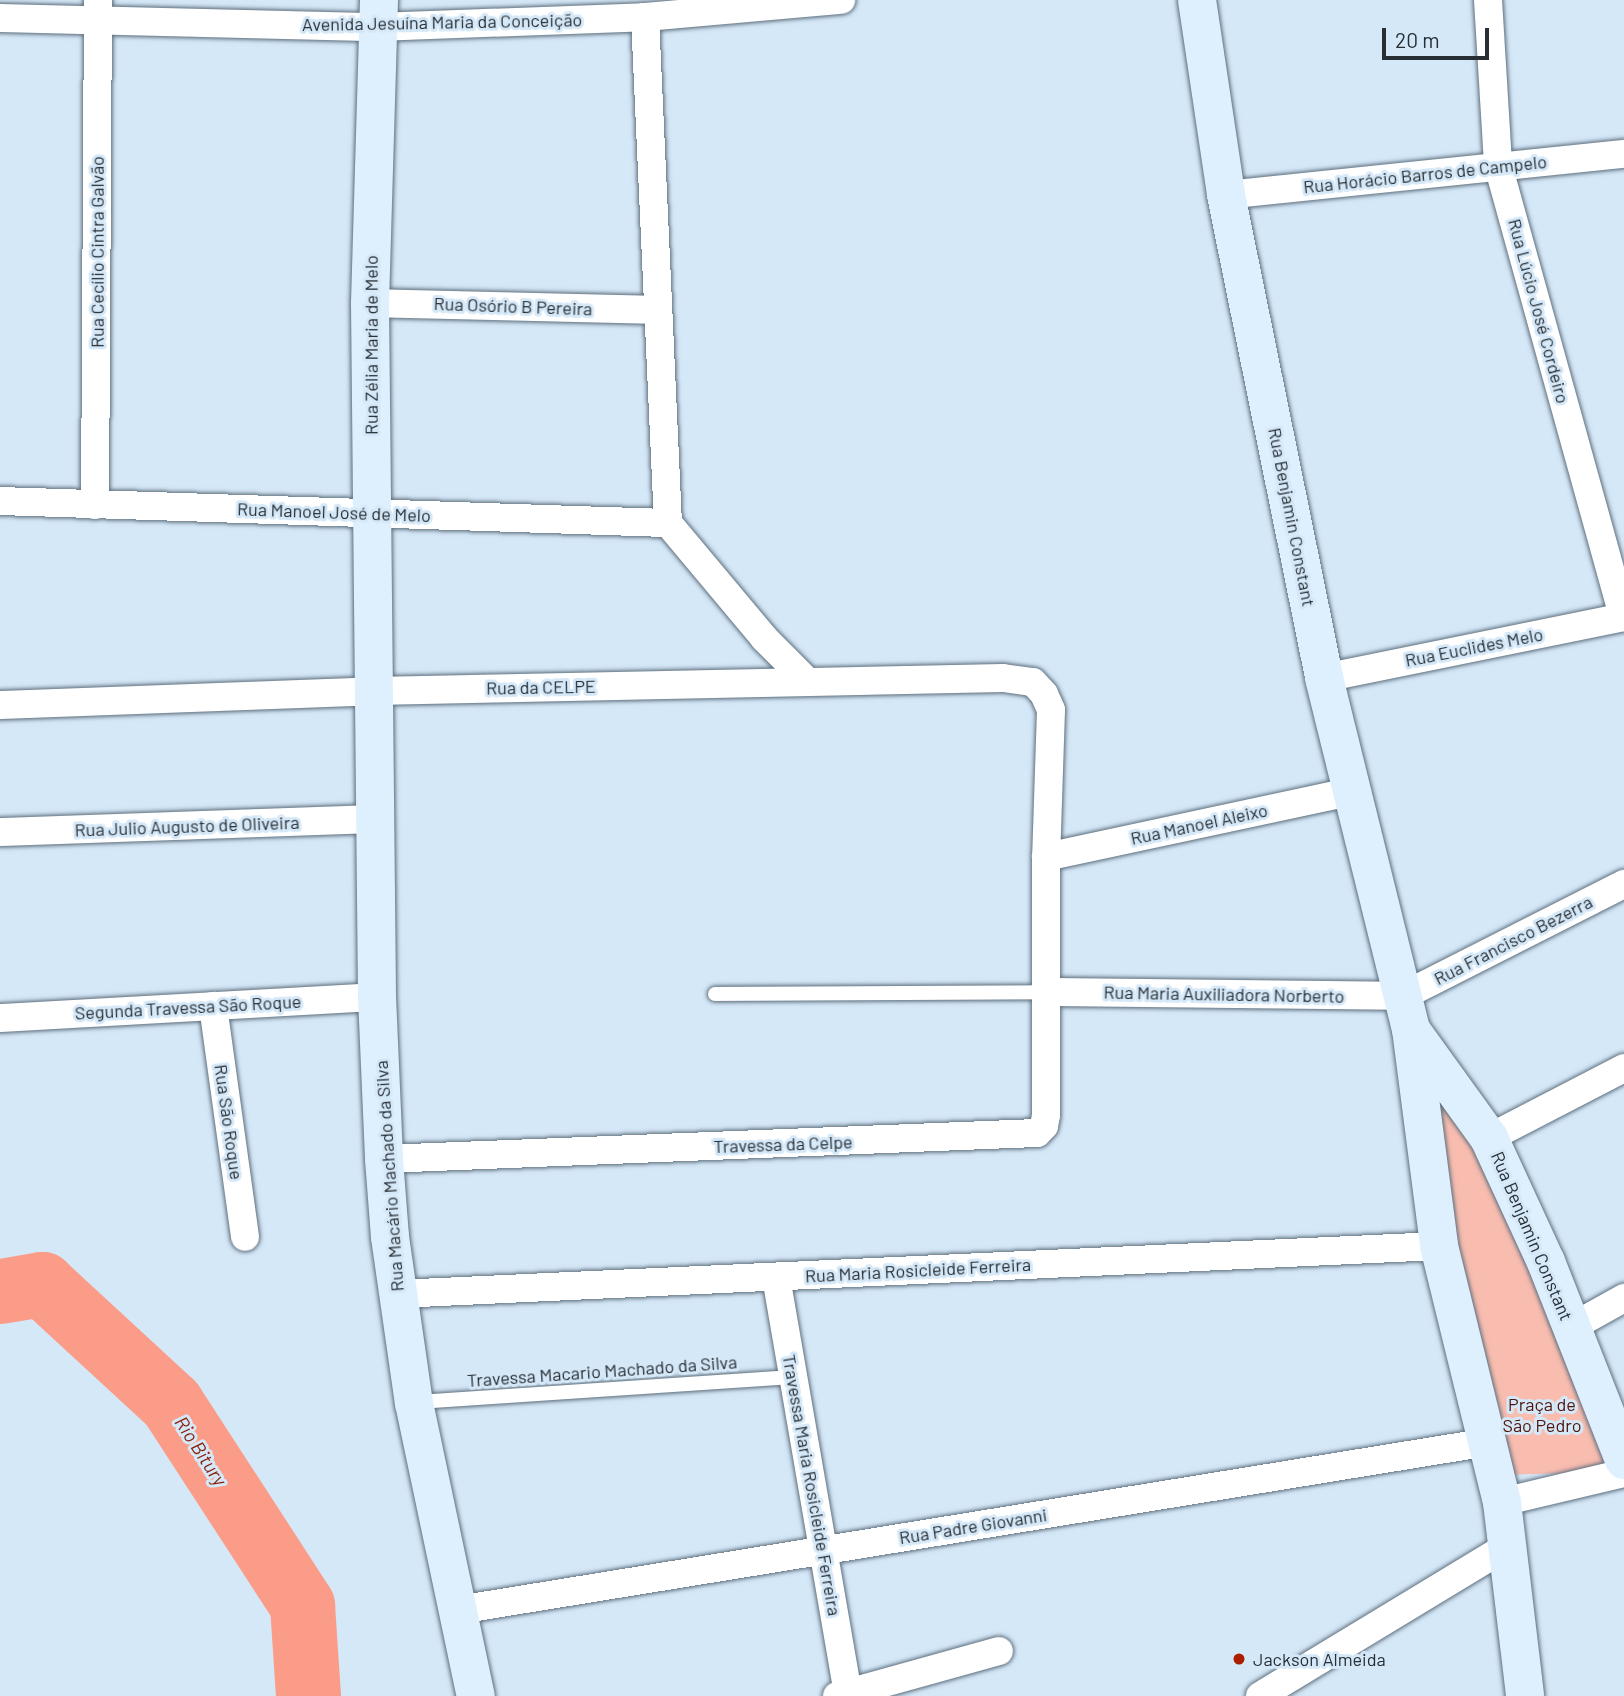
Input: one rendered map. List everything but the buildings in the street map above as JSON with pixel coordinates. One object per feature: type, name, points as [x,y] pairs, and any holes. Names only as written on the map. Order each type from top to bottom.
[{"type":"street","name":"Avenida Jesuína Maria da Conceição","points":[[0,18],[98,10],[645,17],[841,0]]},
{"type":"street","name":"Rua Benjamin Constant","points":[[1197,0],[1226,195],[1324,678],[1407,1013],[1439,1246],[1503,1502],[1525,1696]]},
{"type":"street","name":"Rua Lúcio José Cordeiro","points":[[1488,0],[1498,165],[1623,617]]},
{"type":"street","name":"Rua Cecílio Cintra Galvão","points":[[95,505],[98,10]]},
{"type":"street","name":"Rua Zélia Maria de Melo","points":[[374,691],[370,303],[378,13]]},
{"type":"street","points":[[645,17],[668,523],[764,638],[808,682]]},
{"type":"street","name":"Rua Horácio Barros de Campelo","points":[[1226,195],[1624,153]]},
{"type":"street","name":"Rua Osório B Pereira","points":[[370,303],[657,310]]},
{"type":"street","name":"Rua Manoel José de Melo","points":[[0,502],[668,523]]},
{"type":"street","name":"Rua Euclides Melo","points":[[1324,678],[1623,617]]},
{"type":"street","name":"Rua da CELPE","points":[[0,705],[374,691],[1003,678],[1032,682],[1049,703],[1051,725],[1045,857]]},
{"type":"street","name":"Rua Macário Machado da Silva","points":[[374,691],[377,997],[384,1159],[397,1294],[414,1403],[476,1696]]},
{"type":"street","name":"Rua Manoel Aleixo","points":[[1045,857],[1353,791]]},
{"type":"street","name":"Rua Julio Augusto de Oliveira","points":[[0,832],[375,819]]},
{"type":"street","points":[[1044,992],[1045,857]]},
{"type":"street","name":"Rua Francisco Bezerra","points":[[1407,1013],[1624,884]]},
{"type":"street","name":"Rua Maria Auxiliadora Norberto","points":[[1044,992],[1407,1013]]},
{"type":"street","name":"Travessa da Celpe","points":[[384,1159],[1037,1133],[1044,1126],[1046,1115],[1044,992]]},
{"type":"street","name":"Segunda Travessa São Roque","points":[[0,1018],[377,997]]},
{"type":"street","name":"Rua São Roque","points":[[213,1006],[245,1237]]},
{"type":"street","name":"Rua Benjamin Constant","points":[[1407,1013],[1489,1138],[1572,1327],[1624,1460]]},
{"type":"street","points":[[1489,1138],[1624,1068]]},
{"type":"street","name":"Rua Maria Rosicleide Ferreira","points":[[397,1294],[1439,1246]]},
{"type":"street","name":"Travessa Maria Rosicleide Ferreira","points":[[776,1277],[822,1550],[843,1694]]},
{"type":"street","points":[[1572,1327],[1624,1298]]},
{"type":"street","name":"Rua Padre Giovanni","points":[[457,1609],[1488,1442]]},
{"type":"street","points":[[1503,1502],[1624,1473]]},
{"type":"street","points":[[1259,1696],[1508,1546]]},
{"type":"street","points":[[843,1694],[999,1651]]},
{"type":"lane","points":[[715,994],[1044,992]]},
{"type":"lane","name":"Travessa Macario Machado da Silva","points":[[414,1403],[793,1377]]},
{"type":"green space","name":"Praça de São Pedro","points":[[1465,1101],[1624,1472],[1496,1475],[1423,1110]]},
{"type":"waterway","name":"Rio Bitury","points":[[0,1291],[42,1284],[171,1403],[302,1605],[308,1696]]},
{"type":"place","name":"Jackson Almeida","points":[[1239,1659]]}]
